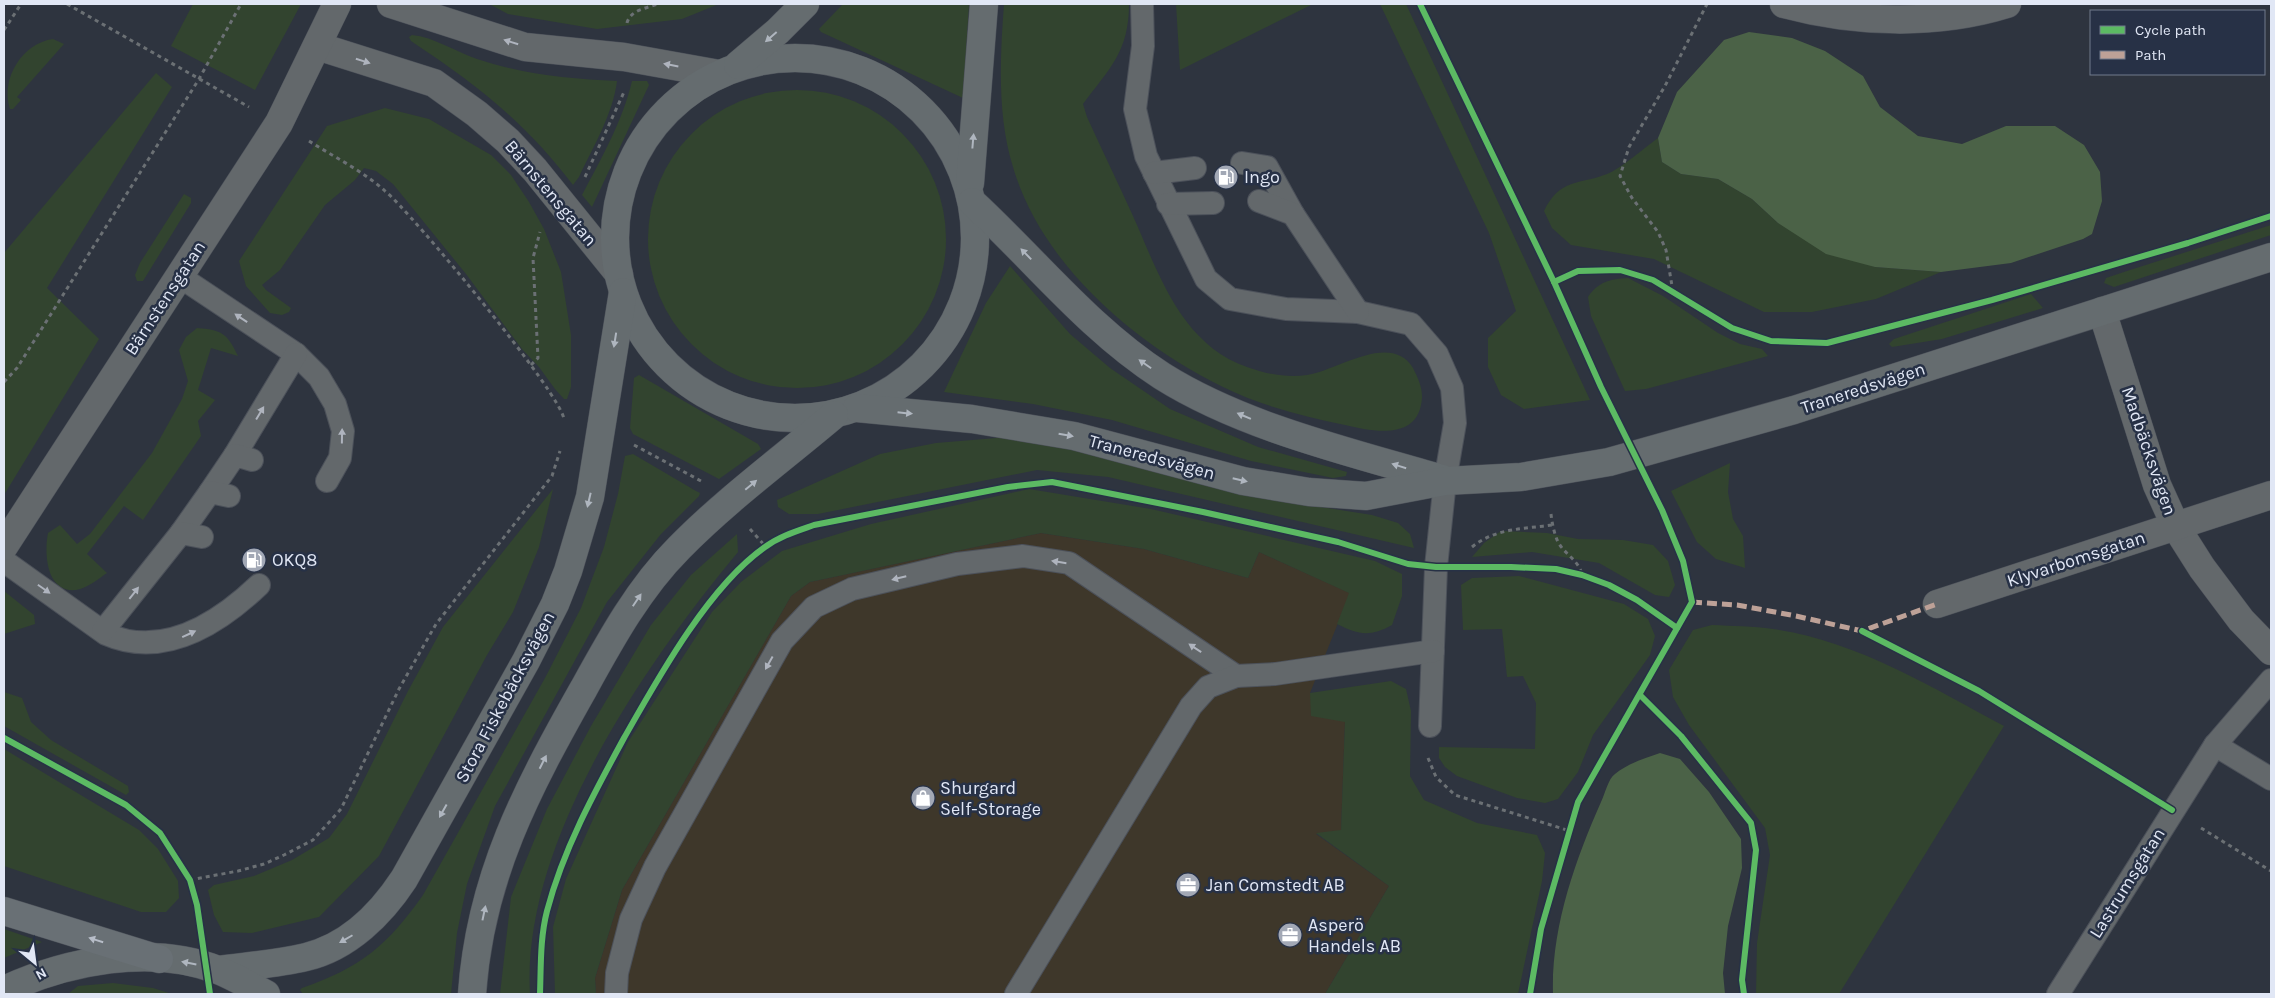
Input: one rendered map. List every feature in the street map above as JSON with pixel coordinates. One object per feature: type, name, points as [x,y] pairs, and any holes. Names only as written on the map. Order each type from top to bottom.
[{"type":"highway","points":[[4,911],[159,959]]},
{"type":"street","name":"Bärnstensgatan","points":[[4,546],[279,123],[337,4]]},
{"type":"street","points":[[391,4],[525,46],[727,71],[784,58],[808,58],[848,66],[879,78],[919,106],[935,124],[957,159],[971,196]]},
{"type":"street","points":[[805,4],[778,31],[727,71],[693,90],[670,109],[650,131],[634,157],[623,185],[616,214],[615,244],[621,283],[632,314],[658,355],[694,388],[715,400],[761,415],[785,418],[845,411],[883,397],[927,361],[945,339],[955,322],[969,287],[975,259],[976,231],[971,196],[984,4]]},
{"type":"street","points":[[1784,4],[1833,14],[1887,19],[1942,17],[1989,6]]},
{"type":"street","name":"Bärnstensgatan","points":[[317,46],[434,83],[477,114],[508,140],[535,170],[621,283]]},
{"type":"street","name":"Traneredsvägen","points":[[971,196],[1088,318],[1161,375],[1186,390],[1277,429],[1445,480]]},
{"type":"street","name":"Traneredsvägen","points":[[845,411],[972,419],[1074,436],[1243,481],[1309,492],[1366,496],[1445,480],[1521,477],[1609,462],[1794,410],[2271,257]]},
{"type":"street","name":"Stora Fiskebäcksvägen","points":[[218,970],[292,960],[322,952],[357,932],[394,895],[492,722],[555,604],[579,536],[590,497],[621,283]]},
{"type":"street","name":"Madbäcksvägen","points":[[2102,311],[2157,485],[2176,527],[2202,568],[2241,620],[2271,652]]},
{"type":"street","points":[[472,994],[474,961],[485,907],[502,853],[519,810],[545,758],[603,655],[654,575],[679,548],[727,504],[845,411]]},
{"type":"street","name":"Klyvarbomsgatan","points":[[1938,604],[2271,495]]},
{"type":"street","points":[[4,990],[60,968],[126,959],[159,959],[188,962],[218,970],[266,994]]},
{"type":"lane","points":[[1142,4],[1143,46],[1135,109],[1146,156],[1206,280],[1230,299],[1286,309],[1358,312],[1411,324],[1437,354],[1452,388],[1455,423],[1445,480],[1436,567],[1430,726]]},
{"type":"lane","points":[[1242,163],[1267,167],[1293,214],[1358,312]]},
{"type":"lane","points":[[1154,173],[1196,168]]},
{"type":"lane","points":[[1258,201],[1293,214]]},
{"type":"lane","points":[[1168,204],[1213,203]]},
{"type":"lane","points":[[179,276],[296,354],[319,377],[336,404],[343,431],[340,458],[327,481]]},
{"type":"lane","points":[[103,631],[192,535],[243,457],[296,354]]},
{"type":"lane","points":[[616,994],[617,972],[631,919],[655,867],[782,641],[814,607],[852,589],[957,564],[1023,556],[1069,564],[1236,676]]},
{"type":"lane","points":[[4,561],[103,631],[119,639],[144,643],[176,640],[205,626],[235,608],[259,585]]},
{"type":"lane","points":[[1016,994],[1191,706],[1208,687],[1236,676],[1275,674],[1433,651]]},
{"type":"lane","name":"Lastrumsgatan","points":[[2058,994],[2172,810],[2215,745],[2271,680]]},
{"type":"lane","points":[[2215,745],[2271,779]]},
{"type":"path","points":[[4,30],[21,4]]},
{"type":"path","points":[[4,382],[17,368],[194,87],[241,4]]},
{"type":"path","points":[[1673,292],[1666,250],[1658,232],[1632,198],[1620,176],[1629,147],[1665,86],[1707,4]]},
{"type":"path","points":[[565,417],[576,416],[707,484],[766,546]]},
{"type":"path","points":[[1551,514],[1552,525],[1558,542],[1580,566],[1582,575]]},
{"type":"path","points":[[1467,552],[1482,538],[1498,532],[1552,525]]},
{"type":"path","points":[[1430,726],[1426,753],[1436,777],[1455,795],[1570,831]]},
{"type":"path","points":[[2172,810],[2271,871]]},
{"type":"shaded area","points":[[1041,533],[1144,549],[1248,578],[1259,552],[1350,593],[1310,693],[1345,721],[1341,831],[1316,834],[1389,886],[1325,994],[596,994],[595,978],[622,890],[791,596],[810,582]]},
{"type":"green space","points":[[193,4],[301,4],[255,90],[171,46]]},
{"type":"green space","points":[[489,4],[719,4],[682,19],[597,29],[508,14]]},
{"type":"green space","points":[[843,4],[969,4],[963,98],[821,32],[819,29]]},
{"type":"green space","points":[[1004,4],[1129,4],[1125,35],[1116,59],[1083,104],[1087,117],[1163,283],[1175,305],[1205,342],[1224,356],[1247,367],[1284,376],[1307,375],[1363,356],[1391,353],[1403,358],[1413,368],[1419,382],[1422,397],[1419,411],[1413,421],[1404,427],[1394,430],[1369,430],[1298,414],[1252,400],[1190,369],[1157,348],[1125,324],[1095,297],[1069,268],[1045,236],[1026,203],[1013,167],[1004,127],[1002,107],[1001,45]]},
{"type":"green space","points":[[1176,4],[1313,4],[1180,70]]},
{"type":"green space","points":[[1380,4],[1406,4],[1590,400],[1524,409],[1501,395],[1488,367],[1488,338],[1516,311],[1489,233]]},
{"type":"green space","points":[[1749,32],[1792,38],[1825,51],[1863,76],[1880,107],[1918,136],[1962,144],[2006,126],[2055,126],[2084,145],[2100,172],[2102,201],[2092,234],[2083,239],[2011,263],[1941,272],[1875,267],[1826,254],[1778,223],[1752,199],[1718,179],[1681,174],[1662,162],[1658,138],[1677,92],[1724,40]]},
{"type":"green space","points":[[412,35],[437,42],[477,59],[528,72],[581,79],[617,81],[607,118],[579,177],[573,185],[555,162],[518,123],[478,89],[411,41],[409,37]]},
{"type":"green space","points":[[53,39],[64,44],[17,97],[21,100],[13,109],[10,109],[8,86],[16,64],[32,47]]},
{"type":"green space","points":[[156,73],[172,87],[47,288],[99,339],[4,495],[4,253]]},
{"type":"green space","points":[[632,81],[647,81],[649,85],[592,207],[582,195],[617,125]]},
{"type":"green space","points":[[782,90],[812,90],[840,96],[867,107],[903,133],[921,156],[935,182],[946,224],[946,254],[935,296],[921,322],[903,345],[867,371],[840,382],[812,388],[782,388],[754,382],[727,371],[691,345],[682,334],[665,309],[654,282],[648,254],[648,224],[654,196],[665,169],[691,133],[702,124],[727,107],[754,96]]},
{"type":"green space","points":[[385,108],[429,119],[491,155],[511,175],[529,202],[544,229],[561,272],[571,335],[571,387],[567,399],[564,399],[555,389],[539,367],[522,349],[466,274],[393,184],[376,171],[364,168],[355,180],[325,205],[280,270],[262,285],[291,308],[289,312],[282,315],[270,313],[246,286],[239,261],[327,126]]},
{"type":"green space","points":[[1658,138],[1662,162],[1681,174],[1718,179],[1752,199],[1778,223],[1875,267],[1941,272],[1876,299],[1812,312],[1764,312],[1654,259],[1571,245],[1552,228],[1544,211],[1550,200],[1557,193],[1571,184],[1613,171]]},
{"type":"green space","points":[[184,194],[191,198],[191,203],[143,281],[137,281],[135,275],[140,263]]},
{"type":"green space","points":[[2271,225],[2271,235],[2114,287],[2104,283],[2106,278]]},
{"type":"green space","points":[[1010,266],[1070,334],[1110,368],[1170,409],[1258,447],[1347,472],[1346,476],[1333,478],[1251,461],[1112,420],[1033,404],[944,392],[986,303]]},
{"type":"green space","points":[[1628,278],[1663,296],[1718,333],[1740,344],[1762,349],[1768,356],[1646,389],[1625,391],[1591,316],[1588,297],[1605,282]]},
{"type":"green space","points":[[2031,294],[2043,308],[1942,339],[1892,347],[1889,344],[1894,339]]},
{"type":"green space","points":[[197,328],[223,334],[238,356],[211,348],[198,390],[215,400],[198,421],[201,436],[143,520],[124,506],[87,554],[107,573],[93,583],[76,590],[66,589],[58,585],[53,579],[47,561],[48,533],[60,525],[77,544],[90,534],[152,453],[182,399],[188,381],[179,350],[186,337]]},
{"type":"green space","points":[[639,375],[758,444],[761,449],[719,479],[633,434],[630,428],[634,378]]},
{"type":"green space","points":[[1022,436],[1270,499],[1372,515],[1398,523],[1410,534],[1414,548],[1108,477],[1037,470],[818,514],[789,514],[778,507],[777,500],[880,454],[936,443]]},
{"type":"green space","points":[[633,454],[700,493],[699,496],[661,534],[607,602],[495,806],[467,884],[457,933],[451,994],[303,994],[300,990],[302,988],[340,972],[371,953],[397,928],[423,895],[545,678],[581,608],[604,547],[618,494],[625,456]]},
{"type":"green space","points":[[1730,463],[1728,492],[1733,519],[1743,536],[1745,568],[1716,559],[1697,542],[1671,491]]},
{"type":"green space","points":[[553,489],[539,547],[513,612],[487,655],[379,856],[319,917],[252,933],[223,932],[214,915],[208,890],[214,885],[254,876],[292,860],[329,838],[347,814],[408,691],[443,627]]},
{"type":"green space","points":[[1029,489],[1151,509],[1375,561],[1402,574],[1402,596],[1392,625],[1371,633],[1358,632],[1337,624],[1349,593],[1259,552],[1248,578],[1144,549],[1041,533],[810,582],[791,596],[622,890],[595,978],[596,994],[555,994],[553,927],[566,879],[628,742],[712,612],[741,582],[782,551],[871,524]]},
{"type":"green space","points":[[1501,531],[1547,533],[1578,539],[1623,540],[1653,545],[1668,561],[1675,585],[1669,597],[1655,595],[1599,563],[1532,552],[1472,557],[1484,543]]},
{"type":"green space","points":[[737,534],[738,552],[665,647],[629,701],[596,758],[567,817],[546,877],[533,936],[530,994],[500,994],[511,897],[547,809],[591,726],[651,625],[691,575]]},
{"type":"green space","points":[[1519,576],[1624,604],[1648,619],[1655,636],[1650,655],[1593,735],[1578,772],[1558,799],[1545,803],[1517,798],[1457,776],[1445,767],[1439,758],[1439,747],[1535,749],[1536,703],[1523,676],[1507,677],[1502,629],[1463,630],[1461,585],[1472,578]]},
{"type":"green space","points":[[4,591],[34,615],[35,624],[4,634]]},
{"type":"green space","points":[[1712,625],[1773,629],[1804,635],[1834,644],[1893,667],[2004,726],[1839,994],[1756,994],[1757,943],[1770,855],[1765,828],[1689,725],[1673,697],[1669,670],[1693,630]]},
{"type":"green space","points":[[1391,681],[1406,689],[1411,711],[1410,776],[1424,800],[1477,823],[1537,835],[1545,853],[1542,881],[1518,994],[1325,994],[1389,886],[1316,833],[1341,830],[1345,722],[1311,716],[1310,693]]},
{"type":"green space","points":[[4,692],[22,698],[31,722],[51,740],[128,786],[129,792],[126,795],[4,726]]},
{"type":"green space","points":[[4,749],[139,830],[158,849],[178,881],[179,898],[166,912],[141,912],[4,866]]},
{"type":"green space","points":[[1660,753],[1680,759],[1709,792],[1741,839],[1742,868],[1728,926],[1723,973],[1725,994],[1553,994],[1556,944],[1566,895],[1582,848],[1609,783],[1613,776],[1625,767]]},
{"type":"green space","points":[[4,929],[42,942],[4,958]]},
{"type":"green space","points":[[113,983],[153,988],[172,994],[68,994],[78,986]]},
{"type":"marked path","points":[[1692,602],[1737,605],[1862,631],[1937,604]]},
{"type":"cycle path","points":[[1420,4],[1554,282],[1601,387],[1662,510],[1683,561],[1692,602],[1578,802],[1541,929],[1530,994]]},
{"type":"cycle path","points":[[1554,282],[1578,271],[1620,270],[1653,280],[1732,328],[1771,341],[1827,343],[1992,300],[2188,243],[2271,216]]},
{"type":"cycle path","points":[[540,994],[543,931],[554,888],[570,844],[624,738],[652,688],[705,609],[744,564],[777,540],[814,525],[1008,487],[1052,482],[1203,512],[1338,542],[1408,564],[1436,567],[1556,569],[1582,575],[1609,585],[1637,600],[1677,628]]},
{"type":"cycle path","points":[[1862,631],[1979,691],[2172,810]]},
{"type":"cycle path","points":[[1640,695],[1681,736],[1751,823],[1756,850],[1742,980],[1744,994]]},
{"type":"cycle path","points":[[4,738],[126,805],[160,833],[190,880],[197,905],[210,994]]},
{"type":"place","name":"Ingo","points":[[1226,177]]},
{"type":"place","name":"OKQ8","points":[[254,560]]},
{"type":"place","name":"Shurgard Self-Storage","points":[[923,798]]},
{"type":"place","name":"Jan Comstedt AB","points":[[1188,885]]},
{"type":"place","name":"Asperö Handels AB","points":[[1290,935]]}]
